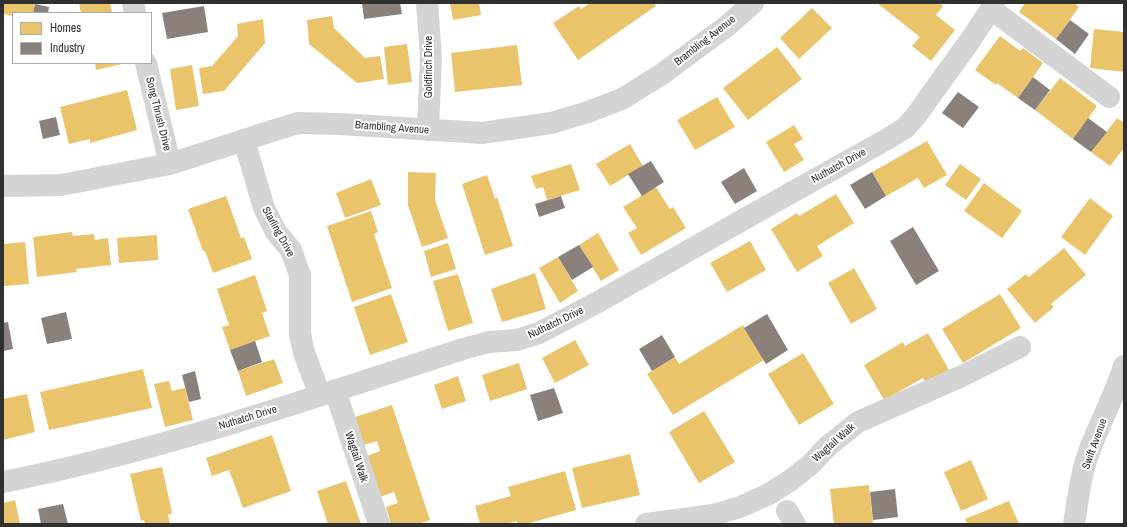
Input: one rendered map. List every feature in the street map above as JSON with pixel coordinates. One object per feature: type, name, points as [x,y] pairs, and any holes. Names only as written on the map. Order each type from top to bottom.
[{"type":"street","name":"Goldfinch Drive","points":[[427,3],[431,57],[428,130]]},
{"type":"street","name":"Brambling Avenue","points":[[3,186],[61,185],[170,164],[298,123],[340,124],[482,133],[551,123],[588,112],[622,99],[662,74],[727,26],[752,3]]},
{"type":"street","points":[[992,6],[1109,97]]},
{"type":"street","name":"Nuthatch Drive","points":[[3,482],[104,460],[270,411],[463,349],[489,342],[517,340],[539,333],[905,128],[915,117],[992,6]]},
{"type":"street","name":"Song Thrush Drive","points":[[146,64],[170,164]]},
{"type":"street","name":"Starling Drive","points":[[244,140],[264,208],[276,232],[290,250],[300,275],[300,334],[304,353],[327,392]]},
{"type":"street","name":"Wagtail Walk","points":[[646,524],[713,515],[740,507],[762,497],[791,480],[811,464],[828,446],[858,422],[960,377],[1020,347]]},
{"type":"street","name":"Swift Avenue","points":[[1074,524],[1078,498],[1088,455],[1124,366]]},
{"type":"street","name":"Wagtail Walk","points":[[327,392],[379,524]]},
{"type":"building: Homes","points":[[3,3],[35,3],[33,12],[12,12],[12,16],[3,14]]},
{"type":"building: Homes","points":[[79,3],[110,3],[112,12],[81,12]]},
{"type":"building: Homes","points":[[450,3],[479,3],[481,15],[453,20]]},
{"type":"building: Homes","points":[[590,3],[654,3],[656,6],[578,60],[553,23],[579,6],[581,9]]},
{"type":"building: Homes","points":[[877,3],[939,3],[943,6],[936,15],[955,30],[931,61],[912,46],[920,37]]},
{"type":"building: Homes","points":[[1025,3],[1074,3],[1079,7],[1056,39],[1019,12]]},
{"type":"building: Homes","points":[[812,8],[832,28],[799,59],[780,38]]},
{"type":"building: Homes","points":[[332,16],[334,28],[365,58],[380,56],[384,79],[357,83],[309,44],[307,20]]},
{"type":"building: Homes","points":[[263,19],[265,43],[224,91],[203,94],[199,68],[212,66],[238,36],[237,24]]},
{"type":"building: Homes","points":[[1094,29],[1124,32],[1124,72],[1090,68]]},
{"type":"building: Homes","points":[[1000,36],[1020,51],[1023,48],[1043,63],[1018,98],[975,70]]},
{"type":"building: Homes","points":[[407,44],[412,82],[388,85],[384,47]]},
{"type":"building: Homes","points":[[517,45],[522,85],[455,92],[451,53]]},
{"type":"building: Homes","points":[[777,47],[802,79],[748,120],[723,88]]},
{"type":"building: Homes","points":[[95,64],[122,64],[96,70]]},
{"type":"building: Homes","points":[[192,65],[199,106],[176,110],[170,69]]},
{"type":"building: Homes","points":[[1060,78],[1097,106],[1073,139],[1035,110]]},
{"type":"building: Homes","points":[[127,90],[137,130],[90,143],[90,139],[69,144],[60,107]]},
{"type":"building: Homes","points":[[717,97],[735,127],[695,150],[677,120]]},
{"type":"building: Homes","points":[[1117,118],[1124,123],[1124,148],[1110,166],[1091,152]]},
{"type":"building: Homes","points":[[794,125],[803,139],[794,144],[804,160],[784,172],[766,142]]},
{"type":"building: Homes","points":[[927,141],[947,175],[924,188],[918,178],[886,196],[872,172]]},
{"type":"building: Homes","points":[[630,144],[643,166],[610,186],[596,164]]},
{"type":"building: Homes","points":[[571,164],[580,190],[547,200],[543,187],[536,189],[531,176]]},
{"type":"building: Homes","points":[[960,164],[981,179],[966,200],[945,185]]},
{"type":"building: Homes","points":[[408,172],[436,173],[435,200],[448,238],[422,247],[408,205]]},
{"type":"building: Homes","points":[[487,175],[495,199],[497,197],[513,246],[485,255],[462,184]]},
{"type":"building: Homes","points":[[371,179],[381,205],[345,218],[336,193]]},
{"type":"building: Homes","points":[[984,183],[1022,211],[1002,238],[964,211]]},
{"type":"building: Homes","points":[[656,187],[670,209],[673,207],[686,228],[641,255],[628,233],[637,228],[623,207]]},
{"type":"building: Homes","points":[[836,194],[854,223],[817,246],[823,256],[797,272],[771,229],[797,213],[799,216]]},
{"type":"building: Homes","points":[[226,196],[241,238],[244,237],[252,259],[213,273],[205,251],[203,251],[188,209]]},
{"type":"building: Homes","points":[[1090,198],[1113,216],[1085,255],[1061,237]]},
{"type":"building: Homes","points":[[371,211],[378,232],[374,234],[392,288],[352,302],[327,226]]},
{"type":"building: Homes","points":[[72,232],[73,236],[94,234],[95,240],[108,238],[111,265],[76,269],[77,272],[37,277],[33,237]]},
{"type":"building: Homes","points":[[598,233],[619,270],[601,281],[579,245]]},
{"type":"building: Homes","points":[[157,235],[158,260],[119,263],[117,238]]},
{"type":"building: Homes","points":[[750,241],[766,270],[727,292],[710,263]]},
{"type":"building: Homes","points":[[25,242],[29,284],[4,286],[3,244]]},
{"type":"building: Homes","points":[[448,243],[456,269],[431,277],[424,251]]},
{"type":"building: Homes","points":[[1064,248],[1086,275],[1051,304],[1054,307],[1035,323],[1007,289],[1026,274],[1029,277]]},
{"type":"building: Homes","points":[[558,257],[578,291],[560,303],[539,268]]},
{"type":"building: Homes","points":[[854,268],[877,309],[851,324],[828,283]]},
{"type":"building: Homes","points":[[535,273],[546,309],[502,322],[491,289]]},
{"type":"building: Homes","points":[[458,274],[473,323],[448,331],[433,281]]},
{"type":"building: Homes","points":[[255,275],[267,311],[262,313],[270,336],[230,350],[222,327],[229,325],[217,289]]},
{"type":"building: Homes","points":[[391,294],[408,342],[370,355],[354,307]]},
{"type":"building: Homes","points":[[1000,294],[1021,328],[963,363],[942,329]]},
{"type":"building: Homes","points":[[743,325],[764,360],[673,415],[647,374],[675,357],[679,364]]},
{"type":"building: Homes","points":[[928,333],[949,370],[926,383],[923,378],[884,400],[864,365],[903,342],[905,346]]},
{"type":"building: Homes","points":[[575,340],[589,365],[555,383],[542,358]]},
{"type":"building: Homes","points":[[803,353],[834,404],[799,425],[768,374]]},
{"type":"building: Homes","points":[[274,359],[283,383],[246,396],[238,371]]},
{"type":"building: Homes","points":[[519,363],[527,389],[490,401],[482,375]]},
{"type":"building: Homes","points":[[143,369],[152,408],[49,430],[40,392]]},
{"type":"building: Homes","points":[[458,376],[466,401],[442,409],[434,385]]},
{"type":"building: Homes","points":[[169,381],[172,391],[185,388],[193,420],[165,427],[154,384]]},
{"type":"building: Homes","points":[[27,394],[35,432],[3,440],[3,399]]},
{"type":"building: Homes","points":[[392,405],[430,520],[418,524],[391,524],[386,507],[398,503],[394,492],[380,497],[367,456],[380,451],[377,441],[364,445],[355,417]]},
{"type":"building: Homes","points":[[704,411],[735,462],[699,483],[669,432]]},
{"type":"building: Homes","points":[[272,435],[291,491],[243,508],[229,470],[212,476],[206,458]]},
{"type":"building: Homes","points":[[630,454],[640,495],[582,508],[572,468]]},
{"type":"building: Homes","points":[[971,460],[988,499],[961,511],[944,472]]},
{"type":"building: Homes","points":[[162,467],[172,513],[168,515],[170,524],[145,524],[144,520],[141,521],[130,474]]},
{"type":"building: Homes","points":[[565,471],[576,510],[526,524],[518,524],[517,521],[506,524],[480,524],[475,506],[511,496],[508,487]]},
{"type":"building: Homes","points":[[346,481],[361,524],[328,524],[317,491]]},
{"type":"building: Homes","points":[[869,485],[873,524],[834,524],[830,489]]},
{"type":"building: Homes","points":[[15,500],[20,524],[3,524],[3,503]]},
{"type":"building: Homes","points":[[1009,501],[1019,524],[967,524],[965,519]]},
{"type":"building: Industry","points":[[362,3],[400,3],[402,14],[364,19]]},
{"type":"building: Industry","points":[[35,4],[49,7],[48,12],[33,12]]},
{"type":"building: Industry","points":[[204,6],[208,32],[167,39],[162,13]]},
{"type":"building: Industry","points":[[1070,20],[1089,34],[1075,54],[1056,39]]},
{"type":"building: Industry","points":[[1033,77],[1050,90],[1035,110],[1018,98]]},
{"type":"building: Industry","points":[[958,92],[979,107],[963,128],[942,113]]},
{"type":"building: Industry","points":[[56,117],[60,135],[43,139],[39,121]]},
{"type":"building: Industry","points":[[1088,118],[1107,132],[1091,152],[1073,139]]},
{"type":"building: Industry","points":[[651,161],[664,182],[642,196],[628,174]]},
{"type":"building: Industry","points":[[744,168],[757,191],[735,204],[721,182]]},
{"type":"building: Industry","points":[[872,172],[886,196],[865,209],[850,185]]},
{"type":"building: Industry","points":[[561,196],[565,208],[539,217],[535,204]]},
{"type":"building: Industry","points":[[913,227],[939,271],[916,285],[890,241]]},
{"type":"building: Industry","points":[[579,245],[593,267],[572,280],[558,257]]},
{"type":"building: Industry","points":[[66,312],[72,339],[47,344],[41,318]]},
{"type":"building: Industry","points":[[767,314],[788,350],[766,364],[744,328]]},
{"type":"building: Industry","points":[[8,322],[13,349],[3,351],[3,323]]},
{"type":"building: Industry","points":[[662,335],[675,357],[652,371],[639,349]]},
{"type":"building: Industry","points":[[255,341],[262,362],[238,371],[230,350]]},
{"type":"building: Industry","points":[[195,371],[201,399],[189,402],[182,375]]},
{"type":"building: Industry","points":[[554,388],[563,413],[538,421],[530,395]]},
{"type":"building: Industry","points":[[895,489],[898,517],[873,520],[870,492]]},
{"type":"building: Industry","points":[[63,504],[68,524],[41,524],[38,509]]}]
